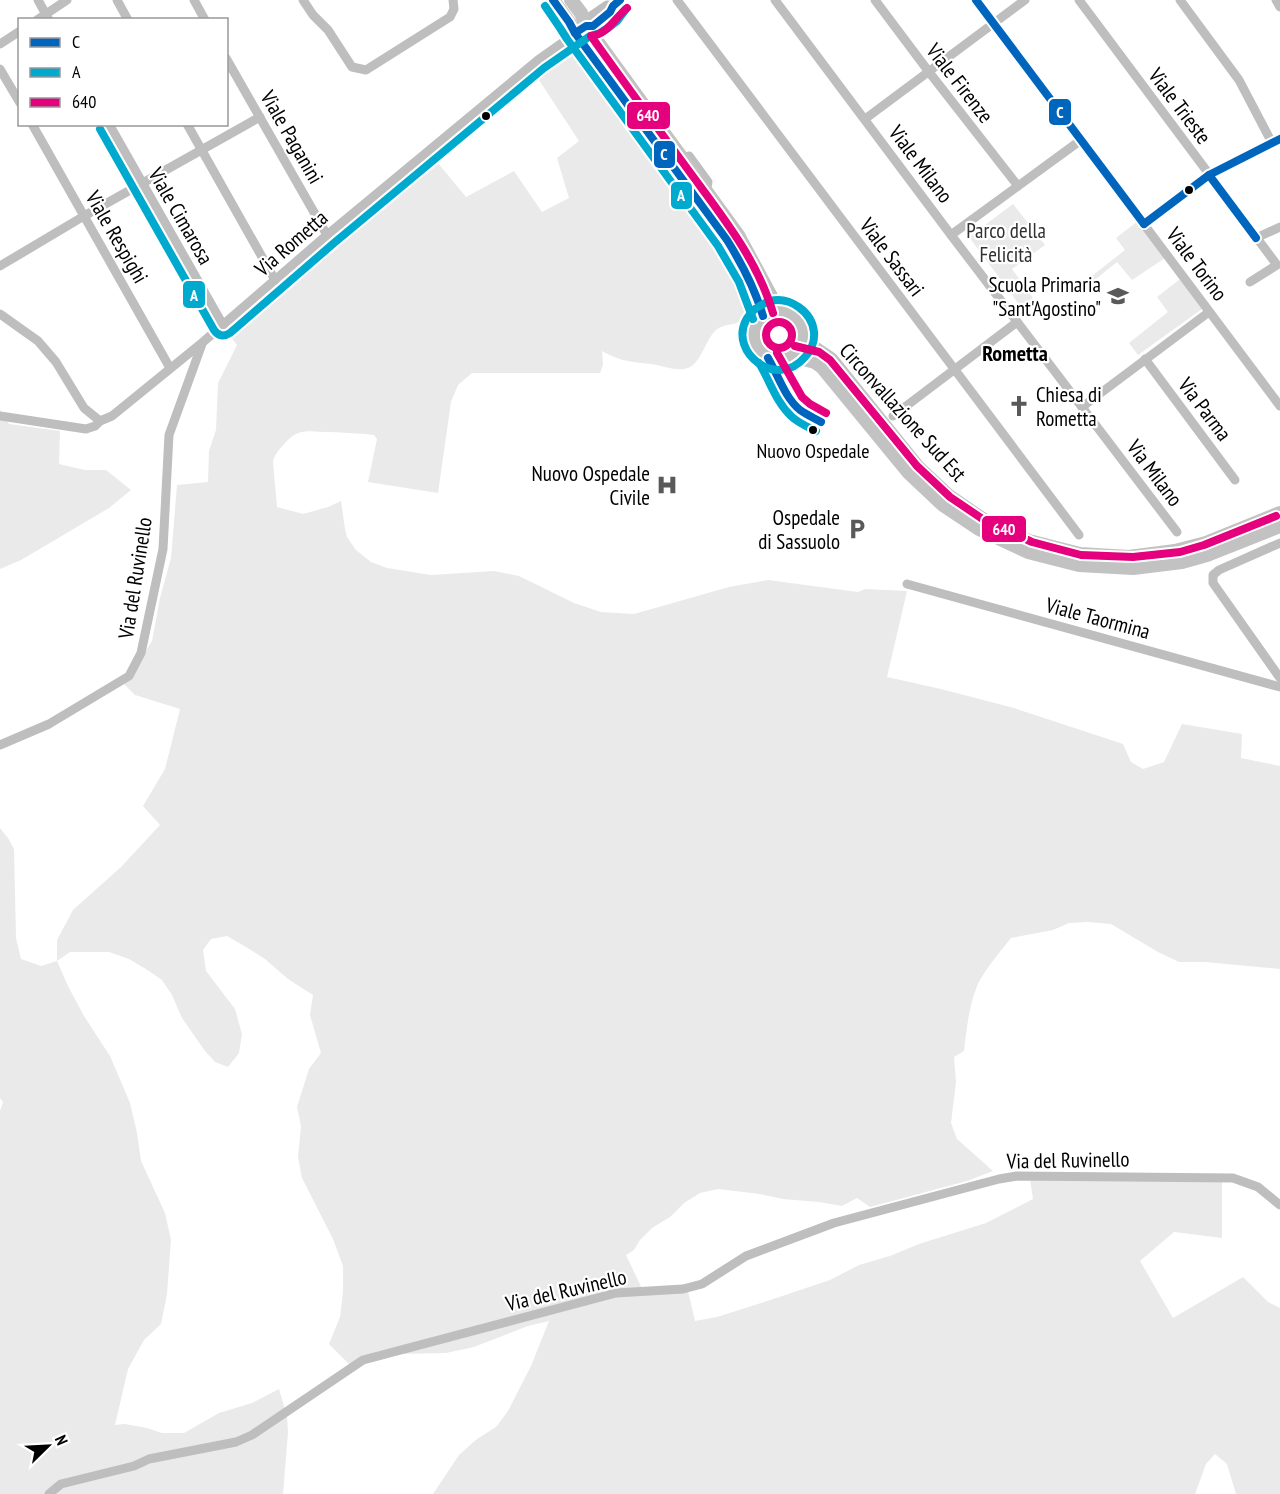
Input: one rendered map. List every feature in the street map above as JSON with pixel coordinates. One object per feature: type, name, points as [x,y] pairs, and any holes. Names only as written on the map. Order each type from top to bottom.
[{"type":"main road","points":[[553,0],[569,22],[584,28],[738,235],[773,300],[783,311]]},
{"type":"main road","points":[[571,0],[581,13],[584,28],[739,259],[759,300],[763,316],[776,310],[792,314],[799,321],[803,330],[803,340],[799,349],[792,356]]},
{"type":"main road","name":"Circonvallazione Sud Est","points":[[763,316],[754,331],[754,341],[759,351],[774,360],[792,356],[815,362],[822,367],[909,473],[943,505],[979,529],[1028,552],[1079,565],[1133,568],[1182,562],[1279,534]]},
{"type":"main road","name":"Circonvallazione Sud Est","points":[[803,340],[831,359],[917,466],[949,496],[984,520],[1029,541],[1080,554],[1130,557],[1175,551],[1206,543],[1280,513]]},
{"type":"street","points":[[38,0],[47,17],[67,0]]},
{"type":"street","points":[[117,0],[127,18]]},
{"type":"street","points":[[194,0],[204,18]]},
{"type":"street","points":[[303,0],[313,15],[328,30],[351,67],[366,70],[450,17],[453,4]]},
{"type":"street","name":"Viale Sassari","points":[[677,0],[1079,535]]},
{"type":"street","name":"Viale Milano","points":[[775,0],[1082,407]]},
{"type":"street","name":"Viale Firenze","points":[[875,0],[1018,186]]},
{"type":"street","name":"Viale Torino","points":[[976,0],[1280,406]]},
{"type":"street","points":[[866,119],[1025,0]]},
{"type":"street","name":"Viale Trieste","points":[[1079,0],[1277,265],[1250,282]]},
{"type":"street","points":[[1144,224],[1209,175],[1276,141],[1239,80],[1180,0]]},
{"type":"street","points":[[1276,0],[1280,8]]},
{"type":"street","name":"Via Rometta","points":[[0,416],[86,429],[112,416],[538,60],[584,28],[588,18],[607,5],[616,3]]},
{"type":"street","points":[[0,44],[18,32]]},
{"type":"street","name":"Viale Paganini","points":[[228,61],[327,235]]},
{"type":"street","points":[[0,69],[18,100]]},
{"type":"street","points":[[0,266],[260,117]]},
{"type":"street","name":"Viale Respighi","points":[[33,126],[170,368]]},
{"type":"street","name":"Viale Cimarosa","points":[[110,126],[223,325]]},
{"type":"street","points":[[188,126],[274,280]]},
{"type":"street","points":[[951,235],[1081,140]]},
{"type":"street","points":[[1256,238],[1280,227]]},
{"type":"street","points":[[1082,407],[1209,312]]},
{"type":"street","points":[[0,314],[38,341],[56,362],[84,408],[100,421]]},
{"type":"street","points":[[892,416],[1017,322]]},
{"type":"street","name":"Via del Ruvinello","points":[[0,745],[49,724],[129,676],[141,653],[163,549],[169,435],[203,342]]},
{"type":"street","name":"Via Parma","points":[[1145,359],[1235,480]]},
{"type":"street","name":"Via Milano","points":[[1082,407],[1177,532]]},
{"type":"street","name":"Circonvallazione Sud Est","points":[[1279,534],[1219,570],[1213,575],[1213,583],[1280,678]]},
{"type":"street","name":"Viale Taormina","points":[[907,584],[1280,687]]},
{"type":"street","name":"Via del Ruvinello","points":[[49,1494],[62,1484],[134,1466],[149,1459],[236,1442],[252,1435],[363,1360],[616,1293],[683,1289],[702,1284],[747,1256],[834,1223],[999,1179],[1017,1176],[1233,1178],[1258,1188],[1280,1205]]},
{"type":"green space","points":[[565,52],[576,52],[581,55],[718,241],[751,306],[748,314],[740,322],[715,331],[695,363],[687,368],[677,369],[631,362],[602,351],[603,365],[600,373],[472,373],[458,385],[451,402],[438,493],[368,482],[377,439],[374,435],[312,431],[296,434],[280,449],[273,462],[277,507],[303,514],[341,501],[347,537],[356,550],[371,562],[387,568],[431,575],[494,571],[519,576],[574,603],[601,612],[634,614],[729,587],[768,580],[858,592],[865,589],[907,591],[887,677],[1014,708],[1123,744],[1131,762],[1143,769],[1164,762],[1182,724],[1242,734],[1241,758],[1280,766],[1280,969],[1179,962],[1111,924],[1069,923],[1053,930],[1011,938],[979,983],[970,1011],[964,1051],[954,1057],[956,1082],[951,1123],[957,1139],[993,1171],[967,1181],[870,1207],[857,1198],[842,1206],[718,1189],[700,1193],[652,1228],[634,1250],[626,1255],[645,1295],[688,1291],[695,1321],[717,1317],[755,1305],[830,1280],[859,1265],[986,1223],[1033,1199],[1029,1172],[1222,1175],[1222,1238],[1174,1232],[1140,1261],[1173,1318],[1243,1277],[1268,1302],[1280,1308],[1280,1494],[1236,1494],[1227,1464],[1215,1454],[1206,1464],[1195,1494],[433,1494],[459,1455],[477,1439],[496,1427],[508,1411],[531,1366],[549,1321],[528,1326],[474,1347],[446,1353],[399,1354],[352,1367],[329,1344],[340,1317],[343,1266],[333,1239],[302,1178],[298,1157],[301,1126],[297,1107],[309,1069],[321,1053],[310,1015],[313,995],[288,979],[265,959],[227,936],[211,939],[203,950],[206,971],[235,1009],[242,1034],[239,1053],[228,1067],[215,1062],[205,1051],[182,1018],[172,995],[162,980],[149,971],[129,959],[109,952],[70,952],[57,961],[57,940],[73,910],[121,867],[160,825],[143,806],[165,769],[180,709],[135,695],[120,680],[133,671],[152,641],[171,558],[177,485],[208,482],[209,451],[216,430],[218,383],[237,345],[226,331],[433,157],[466,197],[514,171],[542,212],[569,198],[557,158],[579,141],[535,74],[555,57]]},
{"type":"green space","name":"Parco della Felicità","points":[[1013,204],[1045,245],[1012,269],[1033,298],[1021,307],[969,237]]},
{"type":"green space","points":[[1138,221],[1165,258],[1132,280],[1117,262],[1086,287],[1083,283],[1125,250],[1116,238]]},
{"type":"green space","points":[[1180,279],[1202,309],[1138,355],[1129,343],[1168,312],[1157,297]]},
{"type":"green space","points":[[0,410],[9,424],[60,431],[59,464],[85,470],[106,470],[131,490],[109,508],[21,560],[0,569]]},
{"type":"green space","points":[[0,828],[14,849],[16,938],[21,959],[41,966],[57,961],[84,1016],[110,1056],[130,1103],[141,1161],[165,1213],[171,1240],[167,1294],[161,1324],[144,1340],[128,1369],[115,1425],[125,1424],[162,1433],[184,1433],[219,1413],[252,1403],[279,1389],[287,1416],[288,1432],[283,1494],[0,1494],[0,1111],[3,1102],[0,1098]]},
{"type":"transit line","name":"C","points":[[553,0],[727,240],[748,277],[763,316]]},
{"type":"transit line","name":"C","points":[[575,33],[586,26],[593,26],[620,0]]},
{"type":"transit line","name":"C","points":[[976,0],[1144,224]]},
{"type":"transit line","name":"A","points":[[545,6],[718,246],[739,282],[753,319]]},
{"type":"transit line","name":"640","points":[[627,8],[607,29],[591,36],[737,239],[758,274],[773,313]]},
{"type":"transit line","name":"A","points":[[100,129],[214,330],[219,335],[226,335],[544,68],[590,36],[608,28],[626,9]]},
{"type":"transit line","name":"C","points":[[1144,224],[1209,175],[1280,139]]},
{"type":"transit line","name":"C","points":[[1209,175],[1256,238]]},
{"type":"transit line","name":"A","points":[[755,309],[746,320],[743,332],[744,344],[750,355],[759,363],[770,368],[782,370],[794,366],[805,357],[812,346],[814,332],[809,318],[799,307],[785,301],[770,301],[758,307]]},
{"type":"transit line","name":"640","points":[[779,322],[789,325],[792,335],[789,345],[779,348],[769,345],[766,335],[769,325],[779,322]]},
{"type":"transit line","name":"640","points":[[795,346],[819,352],[830,360],[917,466],[950,497],[984,520],[1032,542],[1081,555],[1133,557],[1180,552],[1204,545],[1276,516]]},
{"type":"transit line","name":"640","points":[[777,353],[802,397],[826,413]]},
{"type":"transit line","name":"C","points":[[768,358],[786,393],[795,405],[821,422]]},
{"type":"transit line","name":"A","points":[[759,363],[777,398],[791,416],[816,431]]},
{"type":"place","name":"Scuola Primaria \"Sant'Agostino\"","points":[[1118,296]]},
{"type":"place","name":"Chiesa di Rometta","points":[[1019,406]]},
{"type":"place","name":"Nuovo Ospedale","points":[[813,430]]},
{"type":"place","name":"Nuovo Ospedale Civile","points":[[667,485]]},
{"type":"place","name":"Ospedale di Sassuolo","points":[[857,529]]},
{"type":"district","name":"Rometta","points":[[1015,353]]}]
